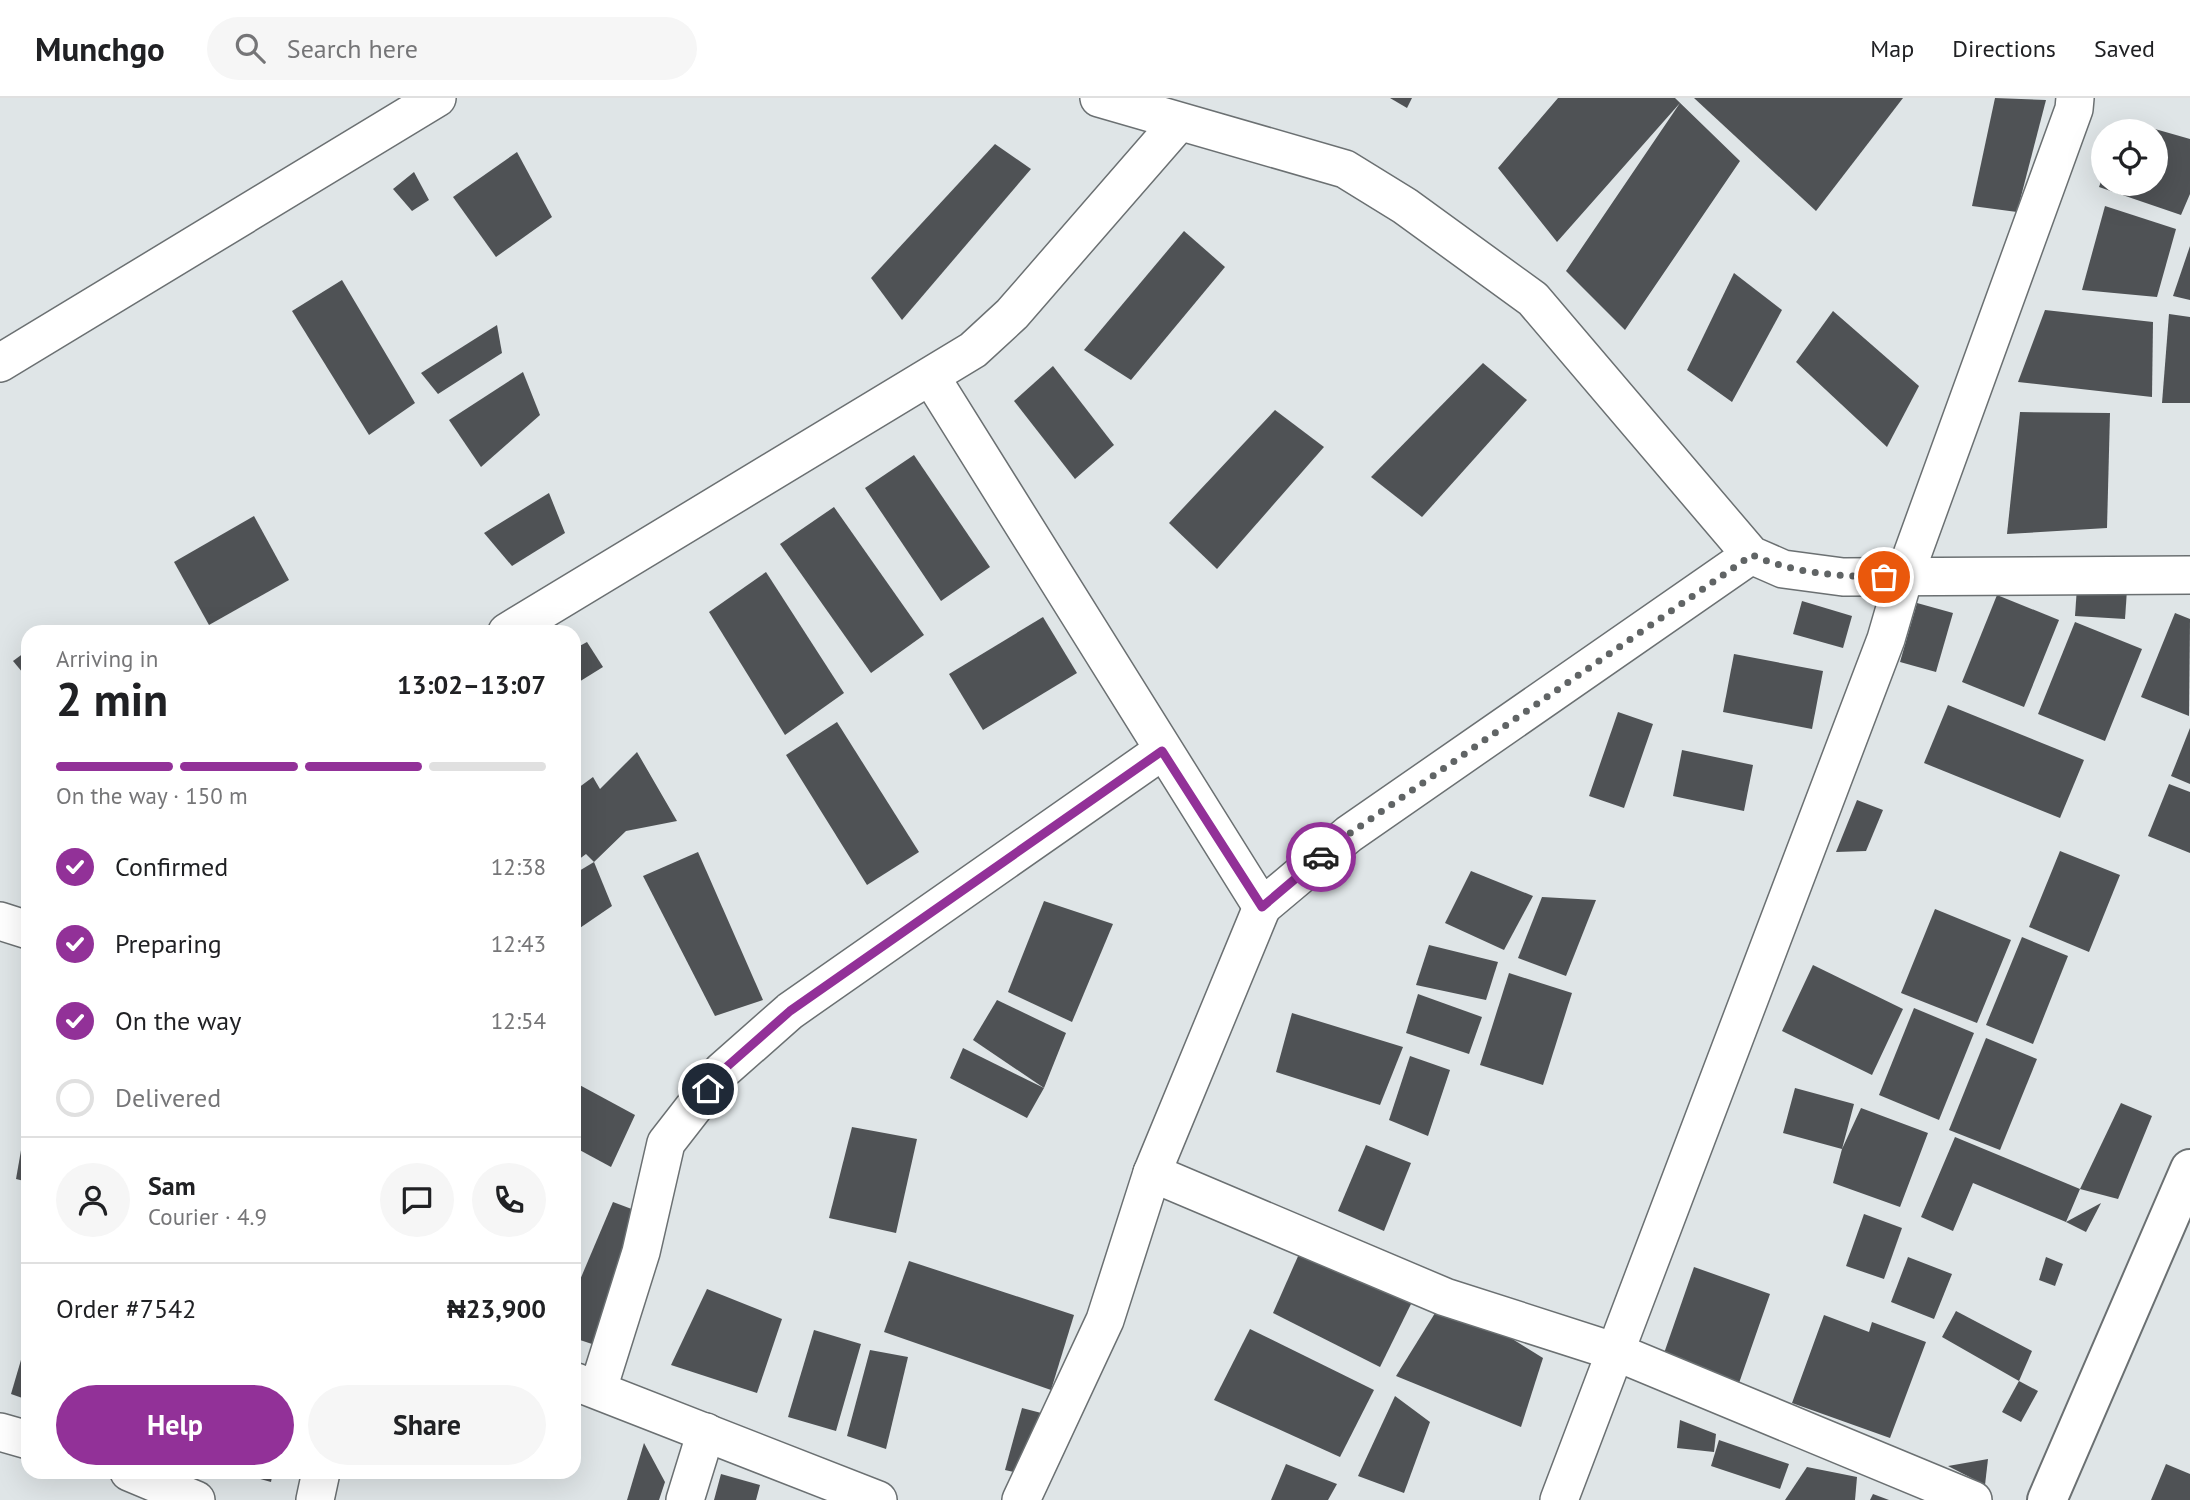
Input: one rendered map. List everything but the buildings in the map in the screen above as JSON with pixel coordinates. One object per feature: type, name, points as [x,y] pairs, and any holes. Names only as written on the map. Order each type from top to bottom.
[{"type":"street","points":[[0,363],[437,98]]},
{"type":"street","points":[[1099,98],[1345,169],[1405,206],[1533,299],[1752,555],[1783,569],[1843,577],[2190,575]]},
{"type":"street","points":[[1559,1500],[1886,639],[1904,577],[2074,108],[2074,98]]},
{"type":"street","points":[[519,625],[973,350],[1012,314],[1180,122]]},
{"type":"street","points":[[931,377],[1162,751],[1262,907]]},
{"type":"street","points":[[1021,1500],[1105,1320],[1152,1172],[1262,907],[1349,834],[1752,555]]},
{"type":"street","points":[[878,1500],[586,1385],[641,1252],[666,1143],[722,1071],[790,1011],[1162,751]]},
{"type":"street","points":[[0,921],[21,928]]},
{"type":"street","points":[[2047,1500],[2190,1169]]},
{"type":"street","points":[[1152,1172],[1444,1297],[1616,1352],[1973,1500]]},
{"type":"street","points":[[0,1432],[21,1438]]},
{"type":"street","points":[[685,1500],[706,1432]]},
{"type":"street","points":[[146,1479],[196,1500]]},
{"type":"street","points":[[315,1500],[320,1479]]},
{"type":"way so far","points":[[1321,857],[1349,834],[1752,555],[1783,569],[1843,577],[1884,577]]},
{"type":"route","points":[[708,1089],[722,1071],[790,1011],[1162,751],[1262,907],[1321,857]]}]
